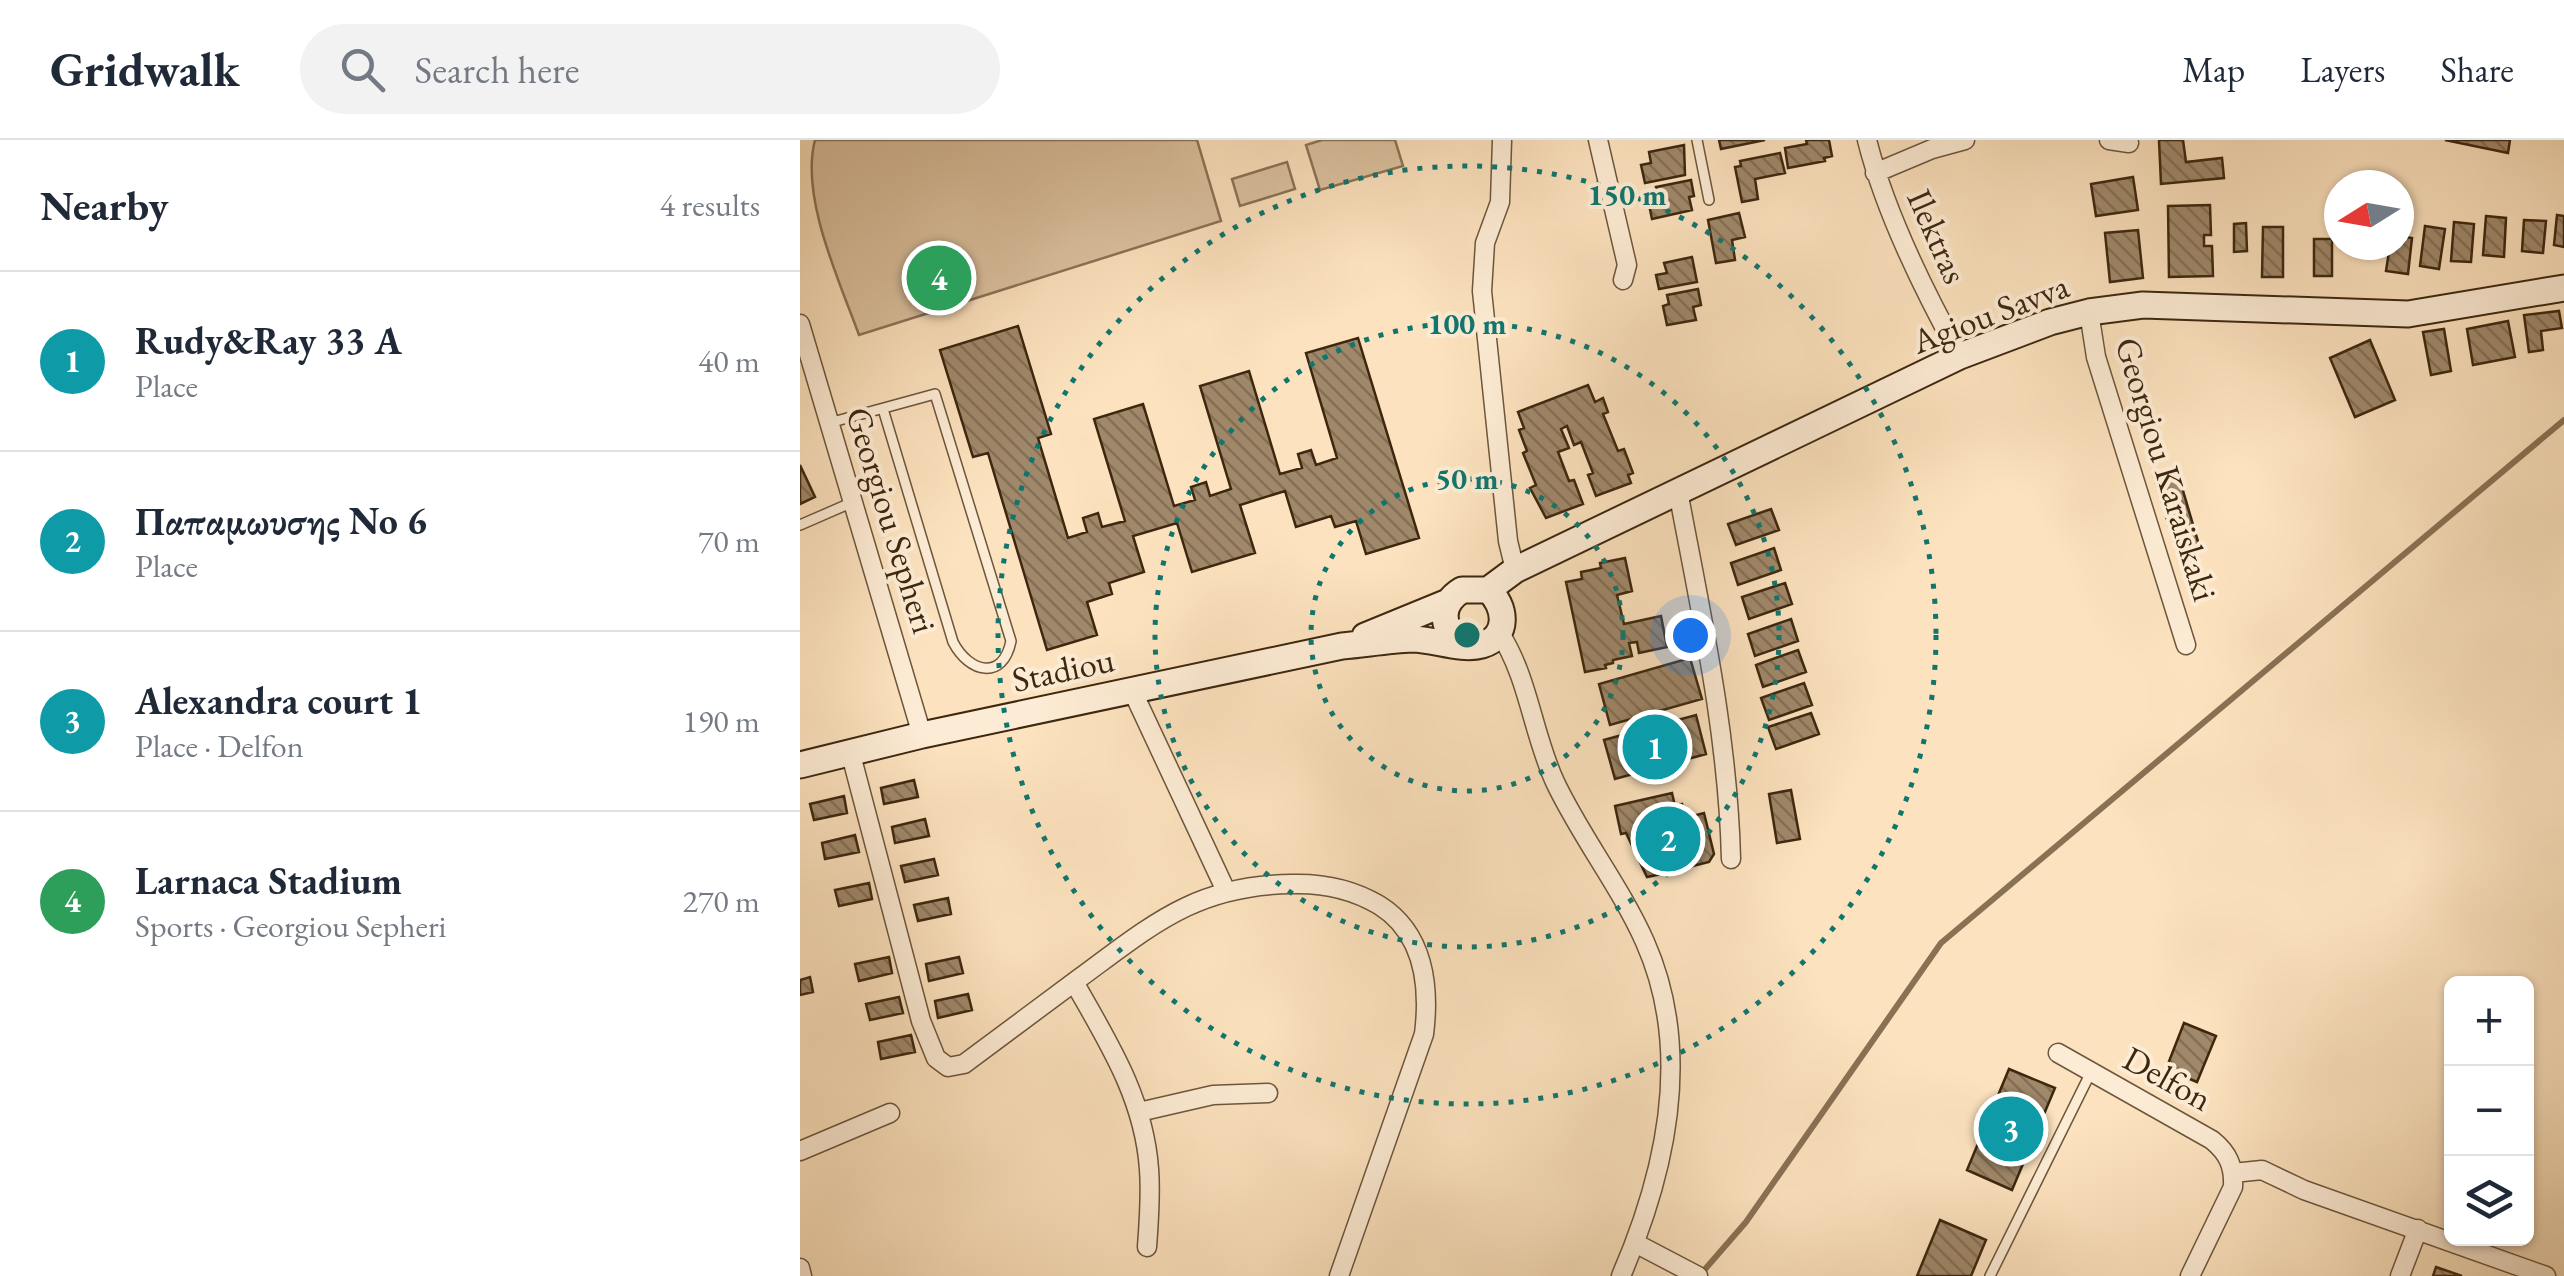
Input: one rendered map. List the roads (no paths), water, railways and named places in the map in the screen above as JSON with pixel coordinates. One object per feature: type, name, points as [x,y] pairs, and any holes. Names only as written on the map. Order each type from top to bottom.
[{"type":"street","points":[[1502,140],[1500,202],[1485,243],[1482,291],[1508,540],[1515,570]]},
{"type":"street","points":[[1598,140],[1627,265],[1623,280]]},
{"type":"street","points":[[1867,140],[1875,173]]},
{"type":"street","name":"Ilektras","points":[[1960,356],[1934,308],[1875,173],[1965,140]]},
{"type":"street","name":"Agiou Savva","points":[[1488,590],[1515,570],[1960,356],[2050,322],[2144,305],[2408,314],[2564,288]]},
{"type":"street","name":"Georgiou Karaiskaki","points":[[2089,312],[2096,358],[2186,645]]},
{"type":"street","name":"Georgiou Sepheri","points":[[800,324],[922,735]]},
{"type":"street","points":[[1678,491],[1718,694],[1732,859]]},
{"type":"street","points":[[1500,632],[1486,644],[1459,644],[1447,628],[1448,602],[1462,590],[1488,590],[1501,605],[1500,632],[1523,678],[1551,774],[1645,943],[1670,1043],[1671,1090],[1663,1140],[1635,1242],[1621,1276]]},
{"type":"street","name":"Stadiou","points":[[1342,646],[1448,602]]},
{"type":"street","name":"Stadiou","points":[[800,765],[922,735],[1342,646],[1412,639],[1459,644]]},
{"type":"street","points":[[1132,690],[1226,891]]},
{"type":"street","points":[[850,751],[922,1020],[936,1058],[948,1066],[964,1064],[1164,916],[1226,891],[1258,884],[1319,884],[1359,893],[1398,921],[1417,948],[1421,961],[1428,1003],[1424,1034],[1339,1276]]},
{"type":"street","points":[[1074,982],[1127,1078],[1139,1112],[1149,1170],[1147,1247]]},
{"type":"street","name":"Delfon","points":[[2058,1053],[2212,1140],[2227,1155],[2233,1173]]},
{"type":"street","points":[[1139,1112],[1213,1095],[1268,1093]]},
{"type":"street","points":[[800,1151],[890,1113]]},
{"type":"street","points":[[2190,1276],[2228,1200],[2233,1173],[2262,1170],[2304,1190],[2546,1276]]},
{"type":"street","points":[[2400,1276],[2418,1229]]},
{"type":"street","points":[[1635,1242],[1698,1276]]},
{"type":"street","points":[[800,1268],[802,1276]]},
{"type":"lane","points":[[1697,140],[1708,200]]},
{"type":"lane","points":[[829,423],[883,408],[935,394],[1011,641],[1008,655],[997,665],[980,668],[963,661],[953,642],[883,408]]},
{"type":"lane","points":[[800,525],[853,502]]},
{"type":"lane","points":[[1990,1276],[2091,1072]]},
{"type":"waterway","points":[[1700,1275],[1746,1222],[1941,943],[2564,420]]},
{"type":"place","name":"Larnaca Stadium","points":[[939,278]]},
{"type":"place","name":"Rudy&Ray 33 A","points":[[1655,747]]},
{"type":"place","name":"Παπαμωυσης No 6","points":[[1668,839]]},
{"type":"place","name":"Alexandra court 1","points":[[2011,1129]]}]
